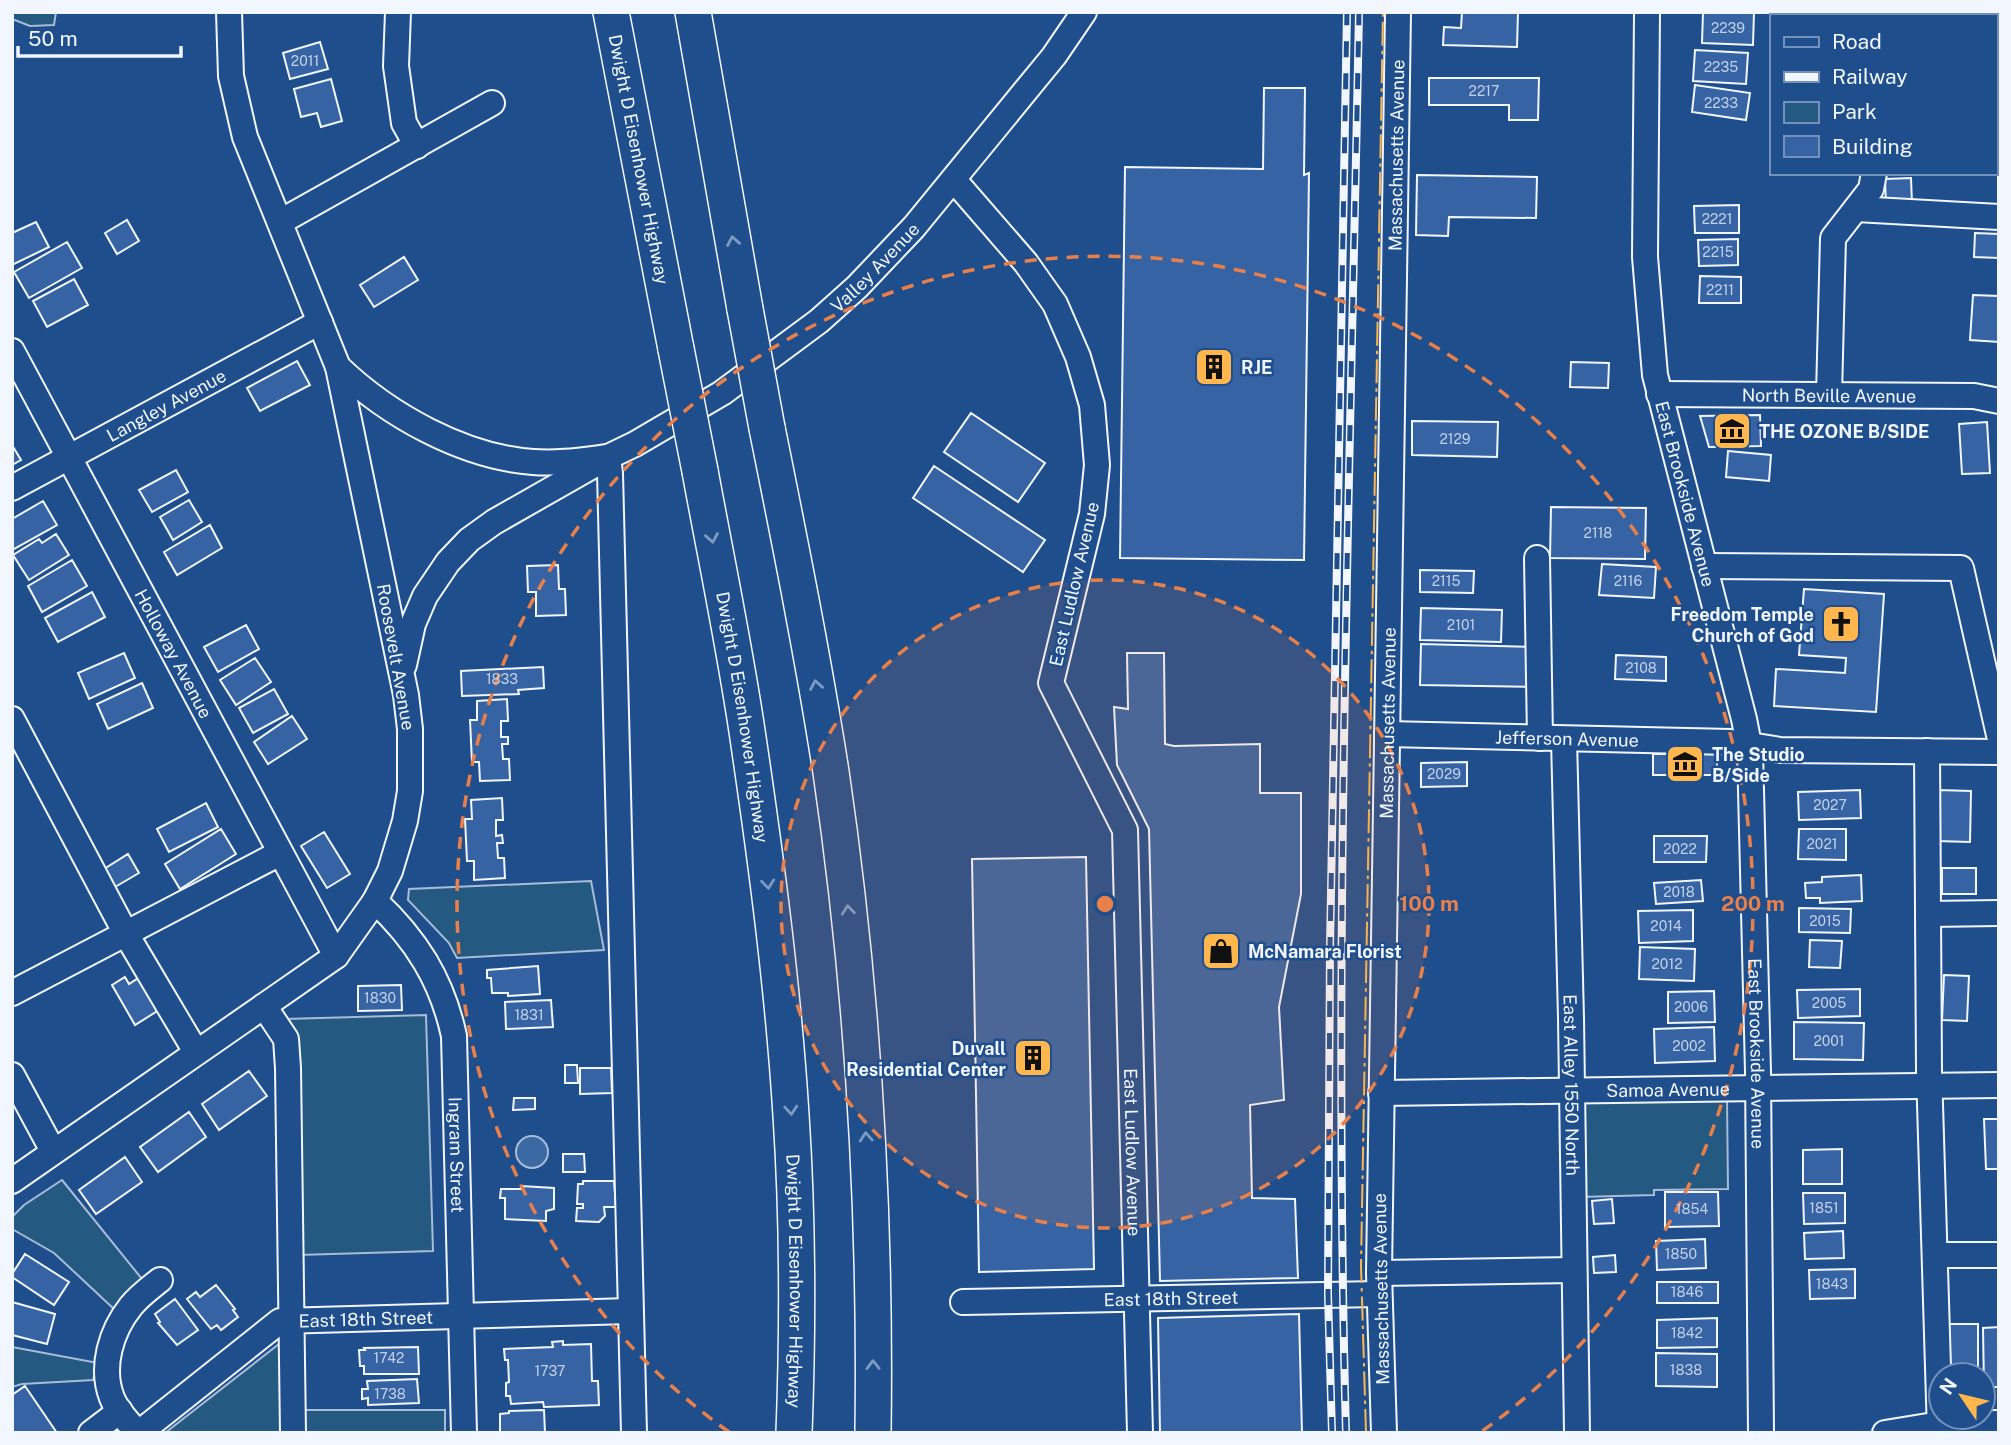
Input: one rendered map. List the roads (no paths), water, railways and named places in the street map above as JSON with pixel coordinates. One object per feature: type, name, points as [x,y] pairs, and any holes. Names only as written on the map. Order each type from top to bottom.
[{"type":"highway","name":"Dwight D Eisenhower Highway","points":[[611,12],[700,471],[747,728],[765,854],[783,1020],[794,1161],[798,1335],[794,1433]]},
{"type":"highway","points":[[693,12],[745,309],[823,724],[851,935],[870,1193],[873,1433]]},
{"type":"street","name":"Roosevelt Avenue","points":[[12,1181],[336,956],[374,901],[390,871],[405,821],[410,791],[410,729],[402,675],[338,367],[251,156],[237,107],[228,46],[229,12]]},
{"type":"street","points":[[398,12],[396,66],[404,122],[417,146]]},
{"type":"street","name":"Valley Avenue","points":[[402,675],[413,624],[425,596],[448,562],[469,540],[494,522],[722,393],[796,340],[857,287],[914,227],[1054,56],[1084,12]]},
{"type":"street","name":"Massachusetts Avenue","points":[[1384,1433],[1379,1284],[1398,12]]},
{"type":"street","name":"East Brookside Avenue","points":[[1647,12],[1646,280],[1653,356],[1660,394],[1749,743],[1758,1088],[1761,1433]]},
{"type":"street","points":[[280,222],[492,103]]},
{"type":"street","points":[[1829,395],[1833,238],[1871,189],[1874,175]]},
{"type":"street","name":"East Ludlow Avenue","points":[[954,180],[1026,263],[1055,304],[1078,357],[1092,405],[1097,465],[1092,514],[1051,683],[1125,830],[1140,1433]]},
{"type":"street","points":[[1856,209],[1999,217]]},
{"type":"street","name":"Langley Avenue","points":[[12,488],[320,322]]},
{"type":"street","name":"Holloway Avenue","points":[[12,351],[336,956]]},
{"type":"street","name":"Valley Avenue","points":[[338,367],[399,413],[464,447],[513,460],[533,462],[563,463],[608,457]]},
{"type":"street","points":[[1950,396],[1999,380]]},
{"type":"street","name":"North Beville Avenue","points":[[1660,394],[1975,396],[1999,401]]},
{"type":"street","points":[[608,457],[634,1433]]},
{"type":"street","name":"East Alley 1550 North","points":[[1537,558],[1552,739],[1571,1091],[1577,1433]]},
{"type":"street","points":[[1704,566],[1961,568],[1999,735]]},
{"type":"street","points":[[12,719],[126,934],[196,1052]]},
{"type":"street","name":"Jefferson Avenue","points":[[1387,734],[1749,743],[1780,750],[1999,752]]},
{"type":"street","points":[[1927,751],[1930,1086],[1938,1361]]},
{"type":"street","points":[[12,993],[281,853]]},
{"type":"street","name":"Ingram Street","points":[[374,901],[400,925],[419,950],[440,986],[454,1035],[464,1433]]},
{"type":"street","points":[[1928,914],[1999,913]]},
{"type":"street","points":[[264,1006],[286,1039],[293,1433]]},
{"type":"street","points":[[12,1074],[53,1151]]},
{"type":"street","name":"Samoa Avenue","points":[[1381,1093],[1999,1085]]},
{"type":"street","points":[[1935,1255],[1999,1255]]},
{"type":"street","name":"East 18th Street","points":[[963,1302],[1137,1299],[1574,1270]]},
{"type":"street","points":[[139,1433],[112,1400],[107,1377],[108,1352],[123,1317],[133,1303],[160,1280]]},
{"type":"street","name":"East 18th Street","points":[[139,1433],[280,1321],[631,1311]]},
{"type":"street","points":[[91,1433],[120,1411]]},
{"type":"street","points":[[1885,1433],[1927,1430]]},
{"type":"railway","points":[[1332,1433],[1328,1295],[1330,947],[1347,12]]},
{"type":"railway","points":[[1346,1433],[1342,1255],[1342,900],[1359,12]]},
{"type":"place","name":"RJE","points":[[1214,367]]},
{"type":"place","name":"THE OZONE B/SIDE","points":[[1732,431]]},
{"type":"place","name":"Freedom Temple Church of God","points":[[1841,624]]},
{"type":"place","name":"The Studio B/Side","points":[[1685,764]]},
{"type":"place","name":"McNamara Florist","points":[[1221,951]]},
{"type":"place","name":"Duvall Residential Center","points":[[1033,1058]]}]
